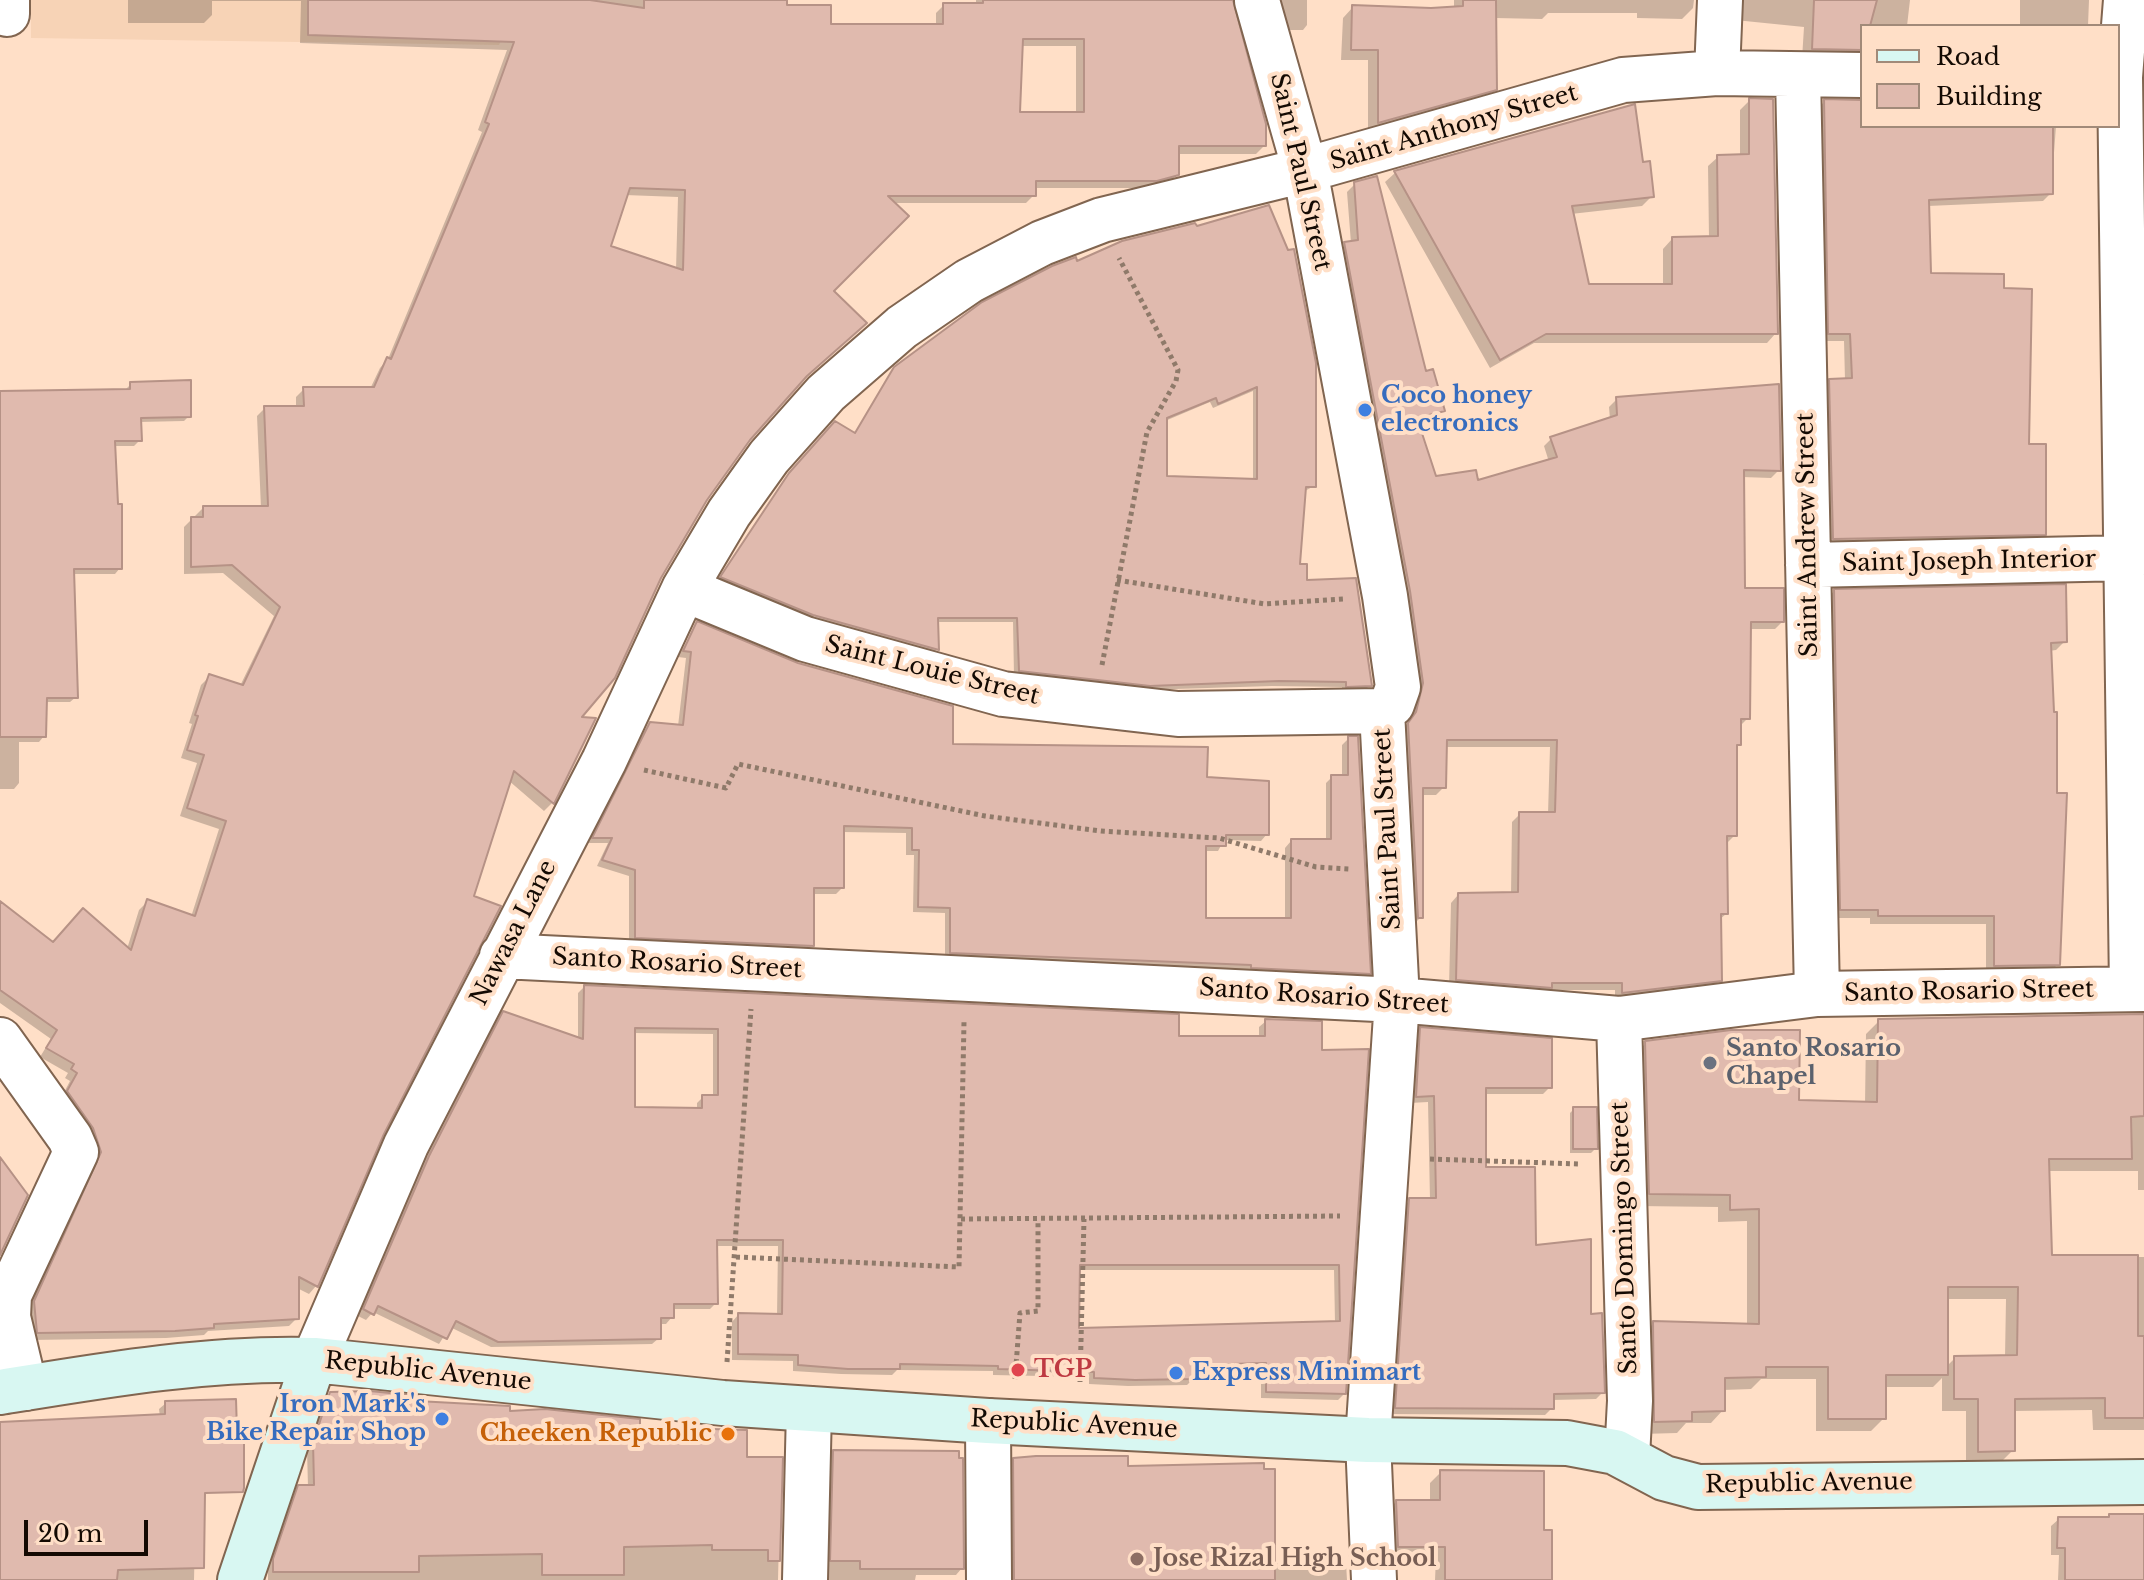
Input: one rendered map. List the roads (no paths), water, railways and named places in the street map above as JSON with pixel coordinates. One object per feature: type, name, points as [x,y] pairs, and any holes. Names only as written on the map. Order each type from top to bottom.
[{"type":"main road","name":"Republic Avenue","points":[[12,1390],[207,1364],[268,1359],[314,1360],[723,1403],[1000,1422],[1368,1440],[1567,1443],[1596,1446],[1627,1457],[1664,1478],[1698,1487],[2144,1482]]},
{"type":"main road","points":[[240,1580],[314,1360]]},
{"type":"street","points":[[1717,73],[1720,0]]},
{"type":"street","points":[[2120,66],[2126,0]]},
{"type":"street","name":"Saint Paul Street","points":[[1257,1],[1305,170],[1385,596],[1398,687],[1392,704],[1382,711],[1397,1000],[1368,1440],[1374,1580]]},
{"type":"street","name":"Saint Anthony Street","points":[[729,513],[769,457],[826,393],[902,327],[969,281],[1042,243],[1102,220],[1305,170],[1623,80],[1717,73],[1860,75]]},
{"type":"street","name":"Saint Andrew Street","points":[[1798,75],[1817,994]]},
{"type":"street","points":[[2120,125],[2138,989]]},
{"type":"street","name":"Nawasa Lane","points":[[314,1360],[406,1145],[604,761],[684,589],[729,513]]},
{"type":"street","name":"Saint Joseph Interior","points":[[1808,565],[2129,558]]},
{"type":"street","name":"Saint Louie Street","points":[[684,589],[713,604],[820,643],[1003,694],[1095,707],[1178,714],[1382,711]]},
{"type":"street","name":"Santo Rosario Street","points":[[502,956],[1397,1000],[1619,1019],[1817,994],[2138,989]]},
{"type":"street","name":"Santo Domingo Street","points":[[1619,1019],[1630,1401],[1627,1457]]},
{"type":"street","points":[[0,1040],[70,1138],[76,1152],[9,1295],[12,1390]]},
{"type":"street","points":[[805,1580],[809,1409]]},
{"type":"street","points":[[989,1580],[1000,1422]]},
{"type":"place","name":"Coco honey electronics","points":[[1365,410]]},
{"type":"place","name":"Santo Rosario Chapel","points":[[1710,1063]]},
{"type":"place","name":"TGP","points":[[1018,1370]]},
{"type":"place","name":"Express Minimart","points":[[1176,1373]]},
{"type":"place","name":"Iron Mark's Bike Repair Shop","points":[[442,1419]]},
{"type":"place","name":"Cheeken Republic","points":[[728,1434]]},
{"type":"place","name":"Jose Rizal High School","points":[[1137,1559]]}]
